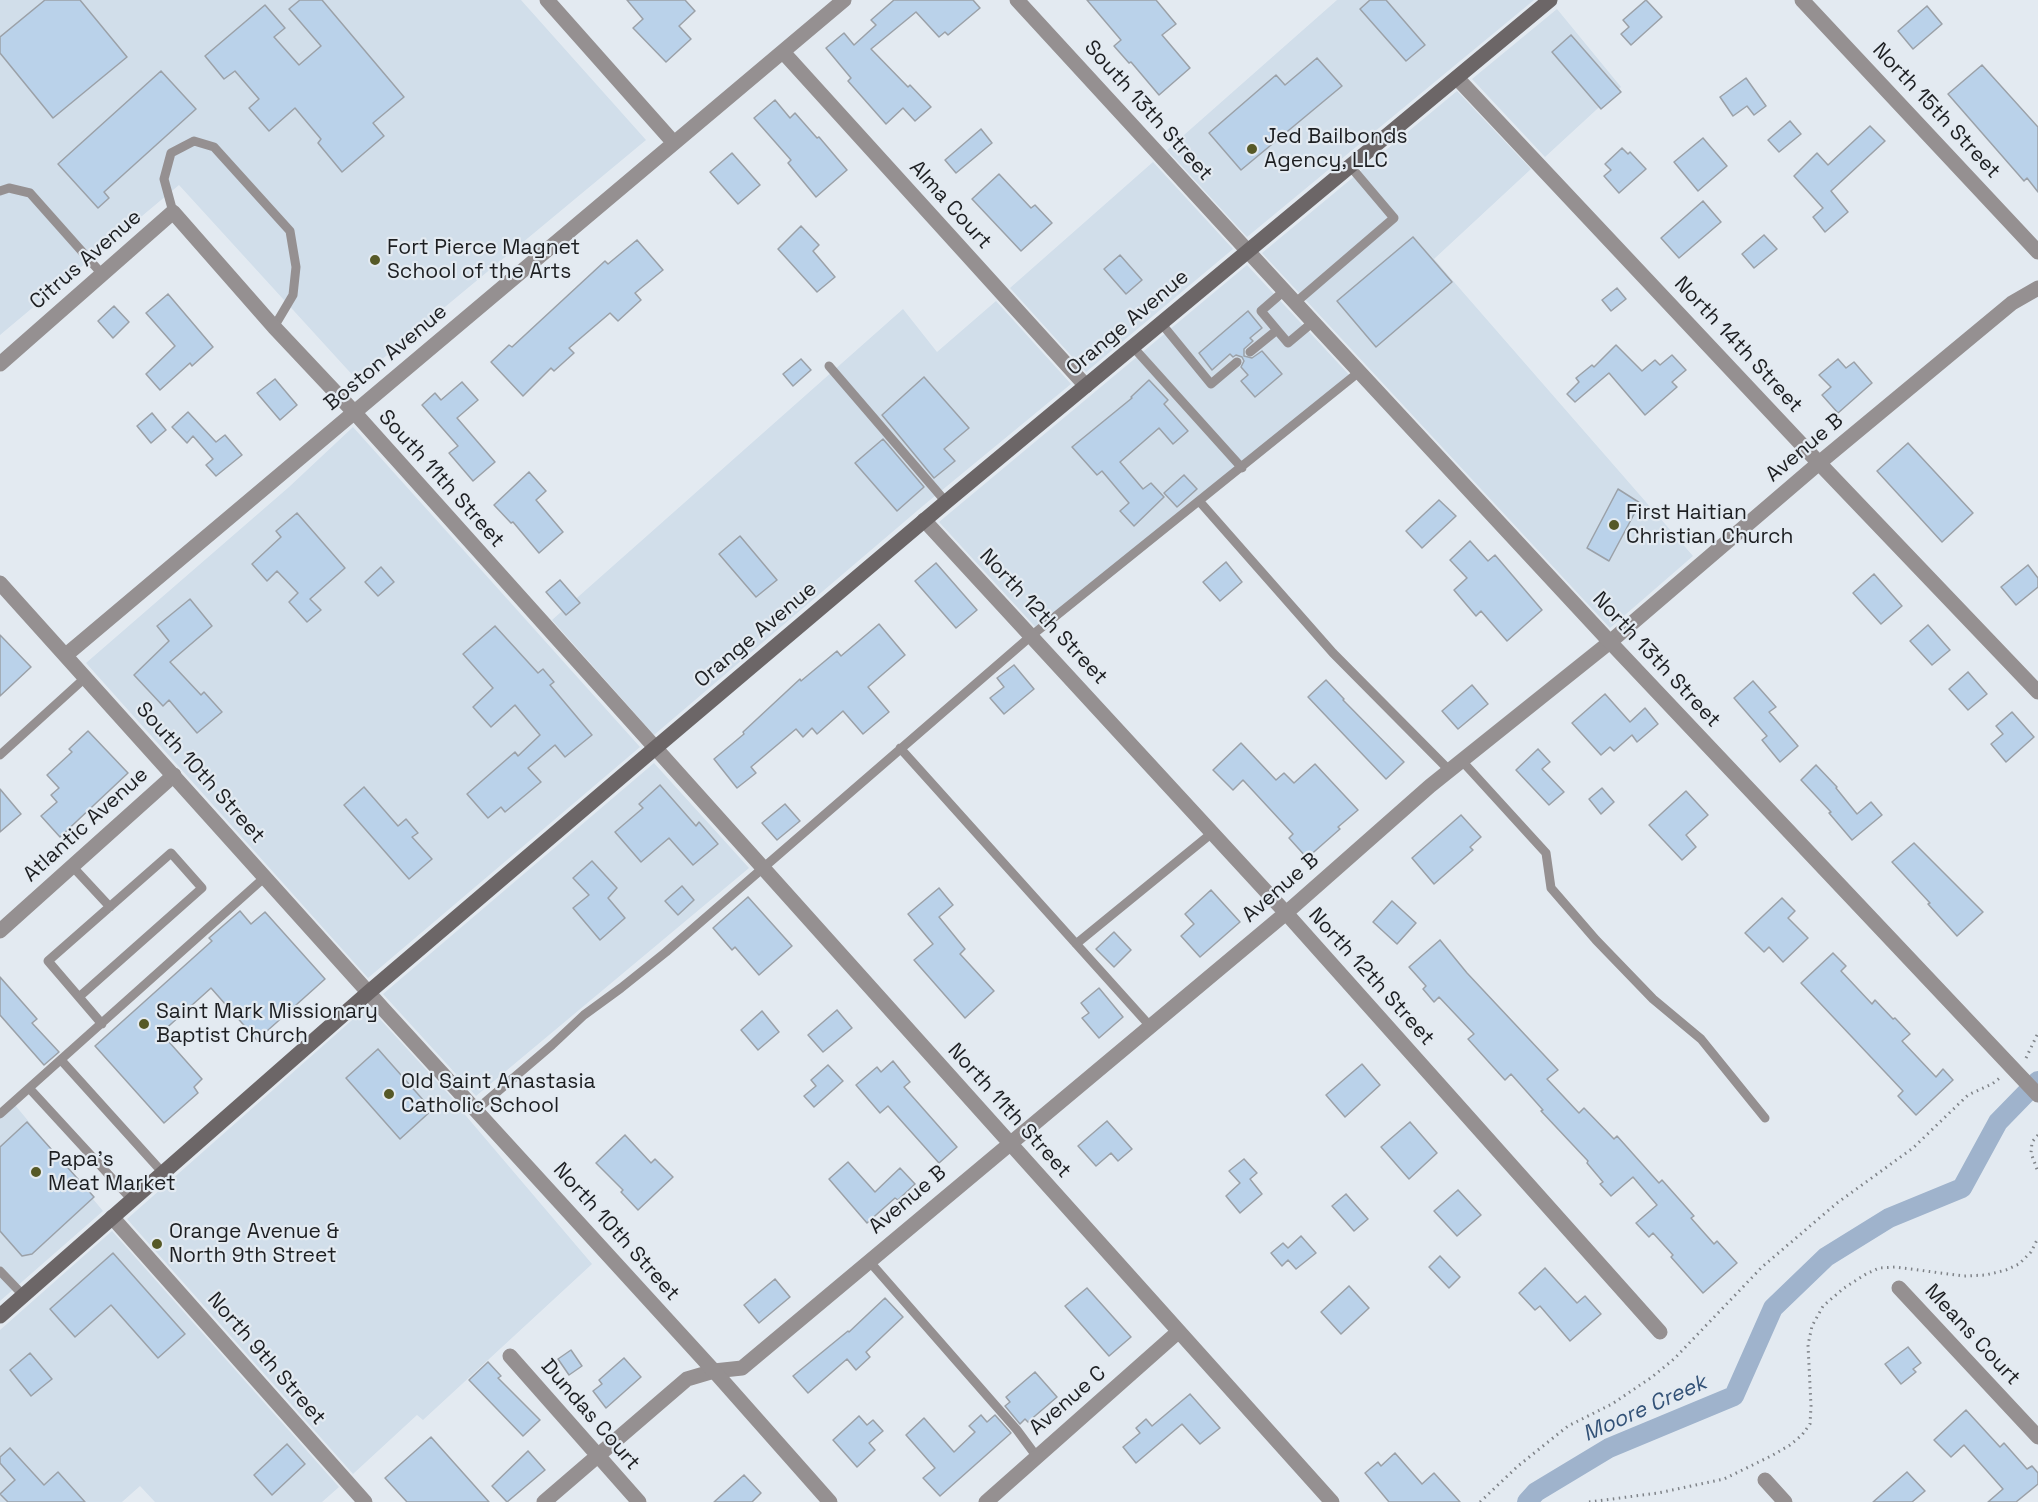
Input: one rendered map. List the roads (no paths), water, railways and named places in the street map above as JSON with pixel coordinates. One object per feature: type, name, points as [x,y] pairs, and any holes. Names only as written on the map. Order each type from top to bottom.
[{"type":"main road","name":"Orange Avenue","points":[[0,1316],[369,992],[654,748],[924,520],[1550,0]]},
{"type":"street","points":[[547,0],[674,143]]},
{"type":"street","name":"Boston Avenue","points":[[66,655],[844,0]]},
{"type":"street","name":"South 13th Street","points":[[1017,0],[1247,251]]},
{"type":"street","name":"North 15th Street","points":[[1802,0],[2038,252]]},
{"type":"street","name":"Alma Court","points":[[783,52],[1086,386]]},
{"type":"street","name":"North 14th Street","points":[[1457,78],[2038,693]]},
{"type":"street","name":"South 11th Street","points":[[173,212],[654,748]]},
{"type":"street","name":"Citrus Avenue","points":[[1,362],[173,212]]},
{"type":"street","name":"North 13th Street","points":[[1247,251],[1610,642],[2038,1095]]},
{"type":"street","name":"Avenue B","points":[[544,1502],[687,1378],[714,1371],[742,1368],[1009,1142],[1286,913],[1450,771],[1610,642],[1819,463],[2012,303],[2038,288]]},
{"type":"street","name":"North 12th Street","points":[[924,520],[1286,913],[1660,1332]]},
{"type":"street","name":"South 10th Street","points":[[0,583],[369,992]]},
{"type":"street","name":"North 11th Street","points":[[654,748],[1332,1502]]},
{"type":"street","name":"Atlantic Avenue","points":[[0,931],[174,775]]},
{"type":"street","name":"North 10th Street","points":[[369,992],[830,1502]]},
{"type":"street","name":"North 9th Street","points":[[112,1217],[365,1502]]},
{"type":"street","name":"Means Court","points":[[1899,1288],[2038,1437]]},
{"type":"street","name":"Avenue C","points":[[986,1502],[1179,1332]]},
{"type":"street","name":"Dundas Court","points":[[510,1356],[639,1502]]},
{"type":"street","points":[[1765,1480],[1785,1502]]},
{"type":"lane","points":[[173,212],[164,179],[171,153],[194,141],[214,147],[290,231],[296,267],[293,295],[274,327]]},
{"type":"lane","points":[[1295,303],[1394,218],[1350,166]]},
{"type":"lane","points":[[0,191],[9,188],[30,193],[102,274]]},
{"type":"lane","points":[[1284,291],[1261,311],[1288,343],[1313,322]]},
{"type":"lane","points":[[1161,323],[1211,384],[1238,362]]},
{"type":"lane","points":[[1250,352],[1277,330]]},
{"type":"lane","points":[[1133,347],[1242,468]]},
{"type":"lane","points":[[829,366],[946,502]]},
{"type":"lane","points":[[476,1110],[584,1015],[666,952],[1031,636],[1359,372]]},
{"type":"lane","points":[[1200,502],[1333,653],[1450,771]]},
{"type":"lane","points":[[0,755],[86,677]]},
{"type":"lane","points":[[900,748],[1150,1026]]},
{"type":"lane","points":[[1462,761],[1546,853],[1551,888],[1596,940],[1653,999],[1701,1039],[1765,1118]]},
{"type":"lane","points":[[1076,944],[1212,833]]},
{"type":"lane","points":[[79,998],[202,888],[171,853],[48,961],[79,998],[102,1024]]},
{"type":"lane","points":[[72,866],[110,907]]},
{"type":"lane","points":[[0,1114],[265,877]]},
{"type":"lane","points":[[61,1060],[163,1173]]},
{"type":"lane","points":[[29,1089],[132,1200]]},
{"type":"lane","points":[[869,1260],[1017,1430],[1037,1457]]},
{"type":"lane","points":[[1,1274],[23,1295]]},
{"type":"waterway","name":"Moore Creek","points":[[1527,1502],[1536,1492],[1609,1448],[1734,1396],[1773,1308],[1826,1257],[1889,1218],[1962,1188],[1998,1122],[2038,1081]]},
{"type":"place","name":"Jed Bailbonds Agency, LLC","points":[[1252,149]]},
{"type":"place","name":"Fort Pierce Magnet School of the Arts","points":[[375,260]]},
{"type":"place","name":"First Haitian Christian Church","points":[[1614,525]]},
{"type":"place","name":"Saint Mark Missionary Baptist Church","points":[[144,1024]]},
{"type":"place","name":"Old Saint Anastasia Catholic School","points":[[389,1094]]},
{"type":"place","name":"Papa's Meat Market","points":[[36,1172]]},
{"type":"place","name":"Orange Avenue & North 9th Street","points":[[157,1244]]}]
